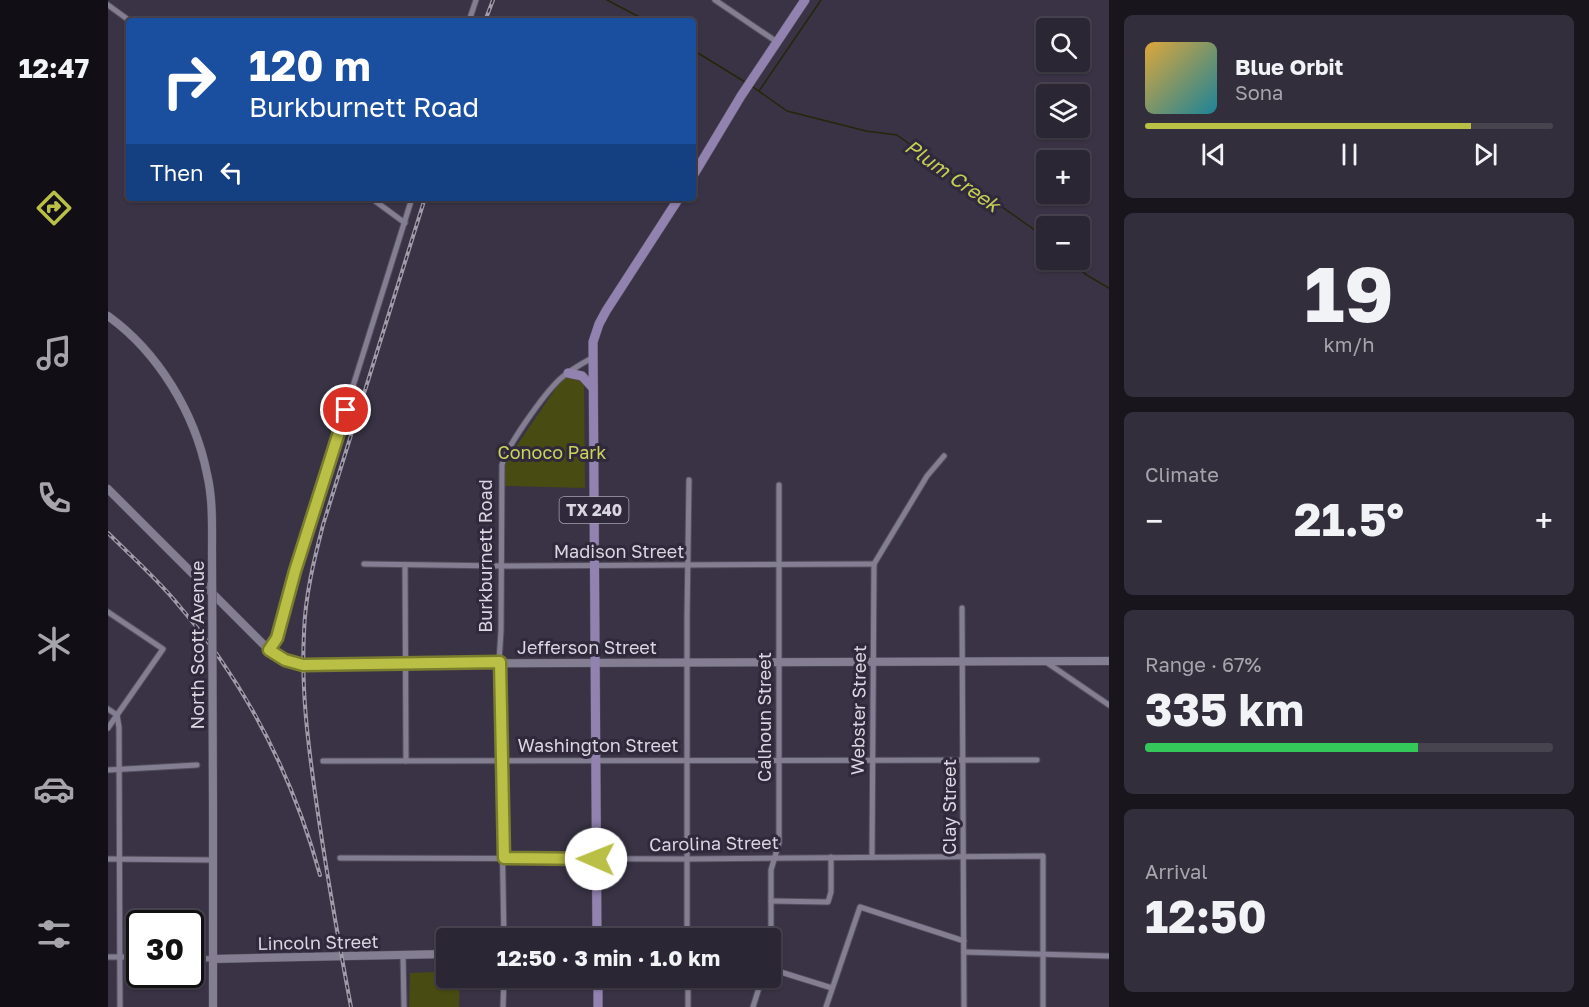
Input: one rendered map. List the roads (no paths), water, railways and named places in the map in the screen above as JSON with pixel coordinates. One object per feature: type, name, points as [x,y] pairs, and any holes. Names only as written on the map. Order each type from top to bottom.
[{"type":"main road","points":[[696,171],[741,96],[805,0]]},
{"type":"main road","name":"TX 240","points":[[597,928],[592,358],[596,330],[606,310],[677,201]]},
{"type":"main road","points":[[568,373],[582,376],[592,388]]},
{"type":"main road","points":[[598,988],[598,1007]]},
{"type":"street","points":[[471,18],[476,0]]},
{"type":"street","points":[[714,0],[777,42]]},
{"type":"street","points":[[108,5],[126,18]]},
{"type":"street","points":[[375,201],[405,223]]},
{"type":"street","points":[[269,650],[277,638],[295,571],[411,201]]},
{"type":"street","name":"North Scott Avenue","points":[[108,316],[131,335],[155,363],[180,400],[192,424],[207,474],[212,518],[213,1007]]},
{"type":"street","name":"Burkburnett Road","points":[[504,928],[500,662],[501,475],[504,457],[509,447],[554,385],[592,358]]},
{"type":"street","points":[[874,564],[927,476],[944,456]]},
{"type":"street","points":[[687,928],[689,480]]},
{"type":"street","name":"Calhoun Street","points":[[771,928],[771,870],[779,843],[779,485]]},
{"type":"street","name":"Jefferson Street","points":[[108,489],[269,650],[297,664],[1109,661]]},
{"type":"street","name":"Madison Street","points":[[364,564],[779,566],[874,564]]},
{"type":"street","name":"Webster Street","points":[[872,857],[874,564]]},
{"type":"street","points":[[405,565],[405,761]]},
{"type":"street","name":"Clay Street","points":[[962,608],[964,1007]]},
{"type":"street","points":[[108,612],[163,649],[108,728]]},
{"type":"street","points":[[1044,661],[1109,705]]},
{"type":"street","points":[[108,709],[117,715],[119,727],[120,1007]]},
{"type":"street","name":"Washington Street","points":[[323,760],[1037,760]]},
{"type":"street","points":[[108,770],[197,765]]},
{"type":"street","name":"Carolina Street","points":[[340,858],[687,859],[1043,856],[1042,954]]},
{"type":"street","points":[[771,901],[828,902],[831,892],[831,857]]},
{"type":"street","points":[[108,859],[213,860]]},
{"type":"street","points":[[826,1007],[860,907],[964,941]]},
{"type":"street","points":[[963,952],[1109,956]]},
{"type":"street","name":"Lincoln Street","points":[[204,959],[436,954]]},
{"type":"street","points":[[1042,954],[1043,1007]]},
{"type":"street","points":[[403,955],[404,1007]]},
{"type":"street","points":[[108,957],[126,957]]},
{"type":"street","points":[[781,972],[832,988]]},
{"type":"street","points":[[503,1007],[504,988]]},
{"type":"street","points":[[688,988],[688,1007]]},
{"type":"street","points":[[753,1007],[759,988]]},
{"type":"waterway","name":"Plum Creek","points":[[607,0],[641,18]]},
{"type":"waterway","points":[[759,91],[821,0]]},
{"type":"waterway","name":"Plum Creek","points":[[696,52],[745,82]]},
{"type":"waterway","name":"Plum Creek","points":[[753,87],[787,111],[866,131],[897,135],[962,183],[972,186],[1036,231]]},
{"type":"waterway","name":"Plum Creek","points":[[1082,270],[1109,288]]},
{"type":"railway","points":[[486,18],[493,0]]},
{"type":"railway","points":[[351,1007],[310,758],[303,675],[306,605],[323,525],[424,201]]},
{"type":"railway","points":[[108,533],[176,602],[224,664],[245,697],[280,765],[309,837],[320,875]]},
{"type":"park label","name":"Conoco Park","points":[[552,452]]}]
